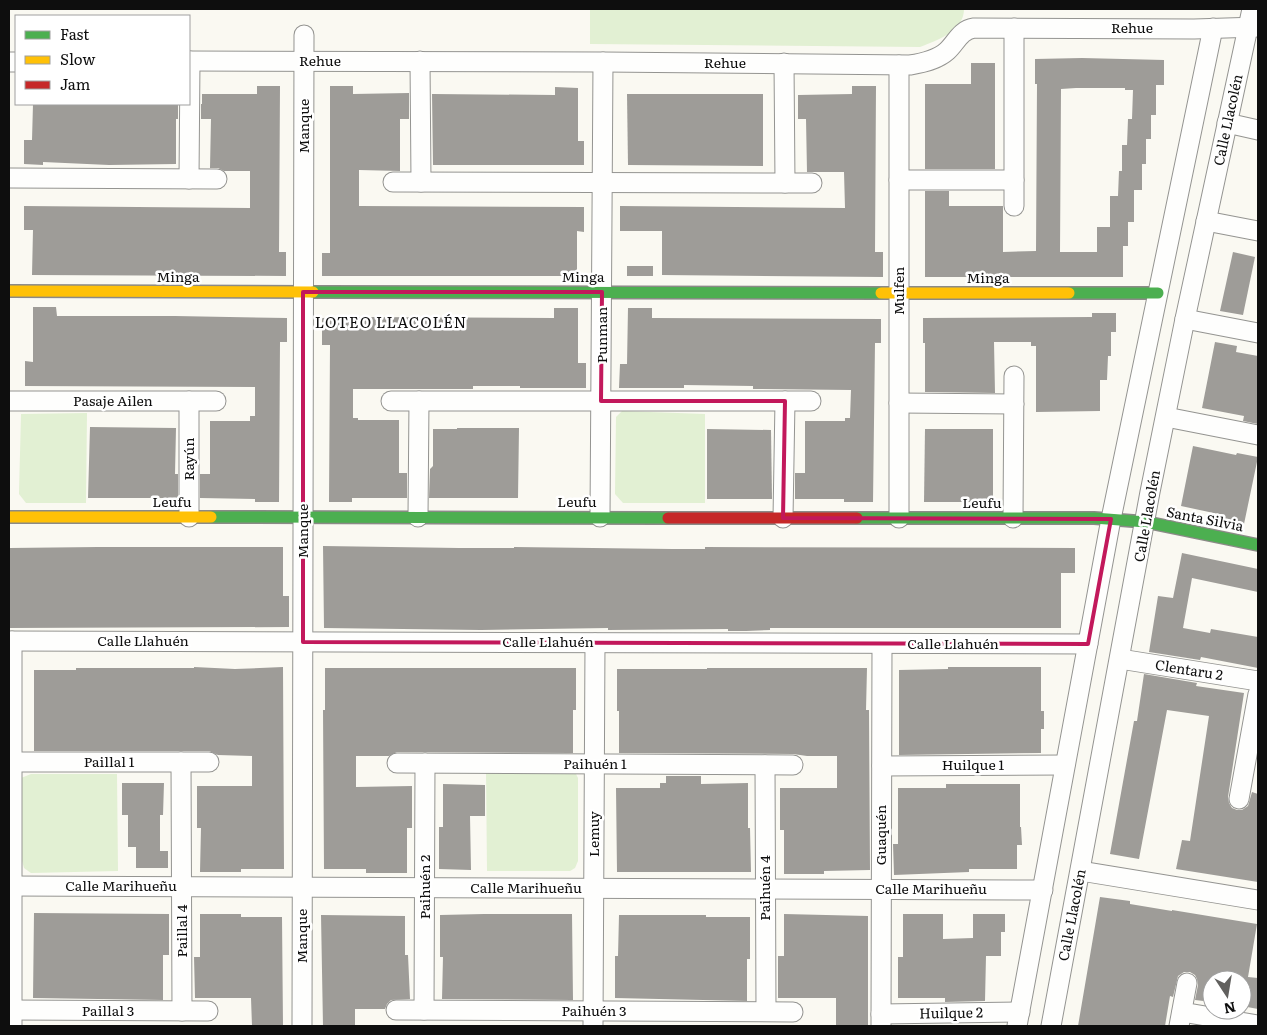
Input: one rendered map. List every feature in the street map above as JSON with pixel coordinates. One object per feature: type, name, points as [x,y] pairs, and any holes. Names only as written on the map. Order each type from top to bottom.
[{"type":"street","name":"Calle Llacolén","points":[[1051,1026],[1185,319],[1227,123],[1253,27],[1252,9]]},
{"type":"street","name":"Rehue","points":[[190,61],[899,65],[921,63],[940,56],[946,52],[962,33],[969,29],[1253,27]]},
{"type":"street","points":[[1014,28],[1014,206]]},
{"type":"street","points":[[1019,1019],[1111,519],[1213,28]]},
{"type":"street","name":"Manque","points":[[302,1026],[304,35]]},
{"type":"street","points":[[420,62],[421,182]]},
{"type":"street","name":"Punman","points":[[600,518],[603,62]]},
{"type":"street","points":[[784,63],[785,183]]},
{"type":"street","name":"Mulfen","points":[[899,65],[899,518]]},
{"type":"street","points":[[189,105],[190,179]]},
{"type":"street","points":[[1227,123],[1258,130]]},
{"type":"street","points":[[9,178],[217,179]]},
{"type":"street","points":[[899,180],[1014,180]]},
{"type":"street","points":[[393,182],[812,183]]},
{"type":"street","points":[[1206,221],[1258,231]]},
{"type":"street","name":"Minga","points":[[9,291],[1158,293]]},
{"type":"street","points":[[1185,319],[1258,333]]},
{"type":"street","points":[[1013,518],[1014,376]]},
{"type":"street","name":"Rayún","points":[[189,517],[190,400]]},
{"type":"street","name":"Pasaje Ailen","points":[[9,401],[216,400]]},
{"type":"street","points":[[391,401],[810,401]]},
{"type":"street","points":[[418,401],[418,517]]},
{"type":"street","points":[[783,518],[785,401]]},
{"type":"street","points":[[898,403],[1014,404]]},
{"type":"street","points":[[1166,417],[1258,436]]},
{"type":"street","name":"Leufu","points":[[9,517],[1013,518],[1111,519],[1146,522]]},
{"type":"street","name":"Santa Silvia","points":[[1146,522],[1258,545]]},
{"type":"street","points":[[10,641],[11,1016]]},
{"type":"street","name":"Calle Llahuén","points":[[10,641],[1088,644]]},
{"type":"street","name":"Lemuy","points":[[593,1019],[596,642]]},
{"type":"street","name":"Guaquén","points":[[881,1020],[882,644]]},
{"type":"street","name":"Clentaru 2","points":[[1120,659],[1258,681]]},
{"type":"street","points":[[1239,799],[1251,777],[1258,694]]},
{"type":"street","name":"Paillal 1","points":[[10,762],[209,762]]},
{"type":"street","name":"Paillal 4","points":[[181,762],[182,1011]]},
{"type":"street","name":"Paihuén 1","points":[[397,763],[794,765]]},
{"type":"street","name":"Paihuén 2","points":[[424,1010],[425,763]]},
{"type":"street","name":"Paihuén 4","points":[[765,765],[766,1011]]},
{"type":"street","name":"Huilque 1","points":[[882,766],[1066,765]]},
{"type":"street","points":[[1081,871],[1258,900]]},
{"type":"street","name":"Calle Marihueñu","points":[[10,886],[1043,890]]},
{"type":"street","points":[[1187,984],[1180,1019],[1258,1025]]},
{"type":"street","name":"Paihuén 3","points":[[396,1010],[593,1019],[766,1011],[793,1012]]},
{"type":"street","name":"Paillal 3","points":[[11,1016],[208,1011]]},
{"type":"street","name":"Huilque 2","points":[[881,1020],[1019,1019]]},
{"type":"highlighted area","points":[[303,292],[602,292],[601,401],[785,401],[783,518],[1111,519],[1088,644],[303,642]]},
{"type":"green space","points":[[590,9],[964,9],[963,17],[955,29],[942,38],[920,47],[590,44]]},
{"type":"green space","points":[[622,411],[705,414],[705,503],[623,503],[615,494],[616,417]]},
{"type":"green space","points":[[87,413],[86,503],[26,503],[19,494],[21,414]]},
{"type":"green space","points":[[486,771],[575,772],[578,778],[578,861],[575,868],[570,871],[487,871]]},
{"type":"green space","points":[[31,774],[117,774],[118,871],[31,873],[24,868],[21,857],[21,778]]},
{"type":"building","points":[[1035,59],[1164,60],[1164,85],[1156,85],[1156,115],[1151,115],[1151,139],[1146,139],[1146,164],[1142,164],[1142,190],[1134,190],[1134,222],[1128,222],[1128,246],[1123,246],[1123,277],[925,277],[925,191],[949,191],[949,206],[1003,206],[1003,252],[1036,251],[1037,84],[1035,84]],"holes":[[[1125,88],[1125,90],[1133,90],[1132,119],[1128,119],[1127,145],[1122,145],[1122,171],[1119,171],[1118,196],[1110,196],[1110,227],[1097,227],[1097,252],[1060,252],[1061,89]]]},
{"type":"building","points":[[971,63],[995,63],[995,169],[925,169],[925,84],[971,84]]},
{"type":"building","points":[[257,86],[280,86],[279,252],[286,252],[286,276],[32,275],[33,230],[24,230],[24,206],[250,208],[250,171],[224,171],[218,168],[210,168],[211,119],[201,119],[201,104],[202,94],[257,94]]},
{"type":"building","points":[[330,86],[353,86],[353,94],[409,93],[409,119],[400,119],[400,171],[359,170],[359,206],[584,207],[584,232],[577,231],[577,276],[322,276],[322,253],[330,253]]},
{"type":"building","points":[[852,86],[876,86],[875,252],[883,252],[883,277],[662,275],[662,231],[620,231],[620,206],[845,208],[844,172],[807,172],[806,119],[798,119],[798,95],[852,94]]},
{"type":"building","points":[[555,87],[578,88],[578,141],[584,141],[584,165],[433,165],[432,94],[555,95]]},
{"type":"building","points":[[627,94],[763,94],[763,166],[628,165]]},
{"type":"building","points":[[33,105],[178,105],[178,119],[176,119],[176,164],[109,165],[43,162],[43,165],[24,164],[24,140],[32,140]]},
{"type":"building","points":[[1233,252],[1255,257],[1243,315],[1220,311]]},
{"type":"building","points":[[627,266],[653,266],[653,276],[627,276]]},
{"type":"building","points":[[33,307],[56,307],[57,316],[287,318],[287,342],[280,342],[279,502],[255,502],[255,499],[200,498],[200,474],[210,474],[210,421],[250,421],[250,416],[255,416],[255,387],[25,386],[25,361],[33,362]]},
{"type":"building","points":[[554,308],[578,308],[578,363],[586,363],[586,388],[473,386],[473,389],[353,389],[353,418],[358,418],[358,420],[399,420],[399,473],[407,473],[407,498],[352,498],[352,502],[329,502],[330,345],[322,345],[322,318],[554,318]]},
{"type":"building","points":[[628,308],[652,308],[652,318],[881,319],[881,343],[875,343],[873,502],[844,502],[844,499],[795,499],[795,473],[805,473],[805,421],[845,421],[845,418],[850,418],[851,390],[753,389],[753,386],[684,385],[684,388],[619,388],[620,364],[627,364]]},
{"type":"building","points":[[1092,313],[1116,313],[1116,332],[1111,332],[1111,356],[1108,356],[1107,380],[1100,380],[1100,411],[1036,412],[1036,346],[1031,346],[1031,342],[994,342],[995,393],[925,392],[923,318],[1092,317]]},
{"type":"building","points":[[1215,342],[1237,346],[1236,352],[1258,356],[1258,424],[1243,421],[1244,416],[1202,408]]},
{"type":"building","points":[[90,427],[176,428],[175,474],[178,474],[178,498],[88,498]]},
{"type":"building","points":[[519,428],[518,498],[429,498],[430,469],[433,466],[433,429]]},
{"type":"building","points":[[707,429],[771,430],[772,499],[707,499]]},
{"type":"building","points":[[925,429],[993,429],[993,502],[924,502]]},
{"type":"building","points":[[1193,446],[1236,455],[1237,453],[1258,457],[1244,524],[1223,520],[1223,515],[1181,506]]},
{"type":"building","points":[[323,546],[672,549],[705,549],[705,547],[1075,548],[1075,573],[1061,573],[1061,628],[770,628],[770,630],[728,631],[728,629],[608,630],[608,628],[481,630],[324,628]]},
{"type":"building","points":[[283,547],[283,596],[289,596],[289,627],[9,628],[9,548]]},
{"type":"building","points":[[1182,553],[1258,569],[1258,592],[1192,578],[1183,628],[1210,633],[1211,629],[1258,637],[1258,668],[1201,657],[1200,660],[1149,652],[1158,596],[1173,598]]},
{"type":"building","points":[[194,667],[235,669],[283,667],[284,869],[241,869],[241,872],[200,872],[201,828],[197,828],[197,786],[252,786],[252,756],[218,755],[209,751],[34,751],[34,670]]},
{"type":"building","points":[[948,667],[1041,667],[1041,711],[1044,711],[1044,729],[1041,729],[1041,753],[899,755],[899,670],[948,669]]},
{"type":"building","points":[[325,668],[576,668],[576,710],[573,710],[573,753],[397,752],[389,756],[356,756],[356,787],[412,786],[412,828],[407,828],[407,873],[366,873],[366,869],[324,869],[323,710],[325,710]]},
{"type":"building","points":[[867,668],[866,710],[869,710],[870,870],[824,871],[824,874],[784,874],[784,830],[780,830],[780,788],[837,788],[837,756],[619,753],[617,669]]},
{"type":"building","points":[[1144,674],[1197,683],[1196,686],[1244,693],[1228,797],[1232,808],[1242,810],[1248,806],[1252,792],[1258,794],[1258,882],[1176,869],[1182,840],[1190,841],[1209,716],[1167,710],[1139,859],[1110,854],[1134,721],[1137,721]]},
{"type":"building","points":[[666,776],[701,776],[701,784],[748,783],[748,828],[750,828],[751,872],[617,872],[616,788],[660,788],[660,783],[666,783]]},
{"type":"building","points":[[122,783],[164,783],[163,815],[160,815],[160,851],[168,851],[168,868],[136,868],[136,847],[128,847],[128,815],[122,815]]},
{"type":"building","points":[[443,784],[485,785],[485,816],[470,816],[471,870],[439,869],[439,827],[443,827]]},
{"type":"building","points":[[946,784],[1020,784],[1022,845],[1017,845],[1017,869],[969,869],[969,872],[894,875],[893,844],[898,844],[898,788],[946,788]]},
{"type":"building","points":[[1100,897],[1130,901],[1130,904],[1257,924],[1249,970],[1202,970],[1202,1001],[1195,1000],[1198,985],[1195,975],[1190,972],[1184,972],[1178,976],[1173,997],[1170,996],[1165,1026],[1078,1026]]},
{"type":"building","points":[[34,913],[169,914],[169,955],[163,955],[163,1000],[33,998]]},
{"type":"building","points":[[200,914],[282,917],[283,1026],[252,1026],[251,998],[195,998],[194,957],[200,957]]},
{"type":"building","points":[[572,914],[573,1000],[442,999],[443,957],[440,957],[440,915]]},
{"type":"building","points":[[784,914],[868,916],[868,1026],[836,1026],[836,998],[778,998],[778,956],[784,956]]},
{"type":"building","points":[[903,914],[943,914],[943,939],[973,938],[973,914],[1005,914],[1005,932],[1001,932],[1001,956],[986,956],[985,1001],[945,1002],[945,998],[898,998],[898,957],[903,957]]},
{"type":"building","points":[[321,915],[405,916],[405,955],[408,955],[410,999],[391,1000],[385,1009],[355,1009],[355,1026],[323,1026]]},
{"type":"building","points":[[619,915],[750,917],[747,1001],[615,998],[615,956],[618,956]]},
{"type":"building","points":[[1252,977],[1258,978],[1258,1009],[1252,1008]]},
{"type":"traffic: fast","points":[[313,292],[881,293]]},
{"type":"traffic: fast","points":[[1069,293],[1158,293]]},
{"type":"traffic: fast","points":[[211,517],[668,518]]},
{"type":"traffic: fast","points":[[857,518],[1094,518],[1146,522],[1258,545]]},
{"type":"traffic: slow","points":[[9,291],[313,292]]},
{"type":"traffic: slow","points":[[881,293],[1069,293]]},
{"type":"traffic: slow","points":[[9,517],[211,517]]},
{"type":"traffic: jam","points":[[668,518],[857,518]]},
{"type":"district","name":"LOTEO LLACOLÉN","points":[[391,323]]}]
